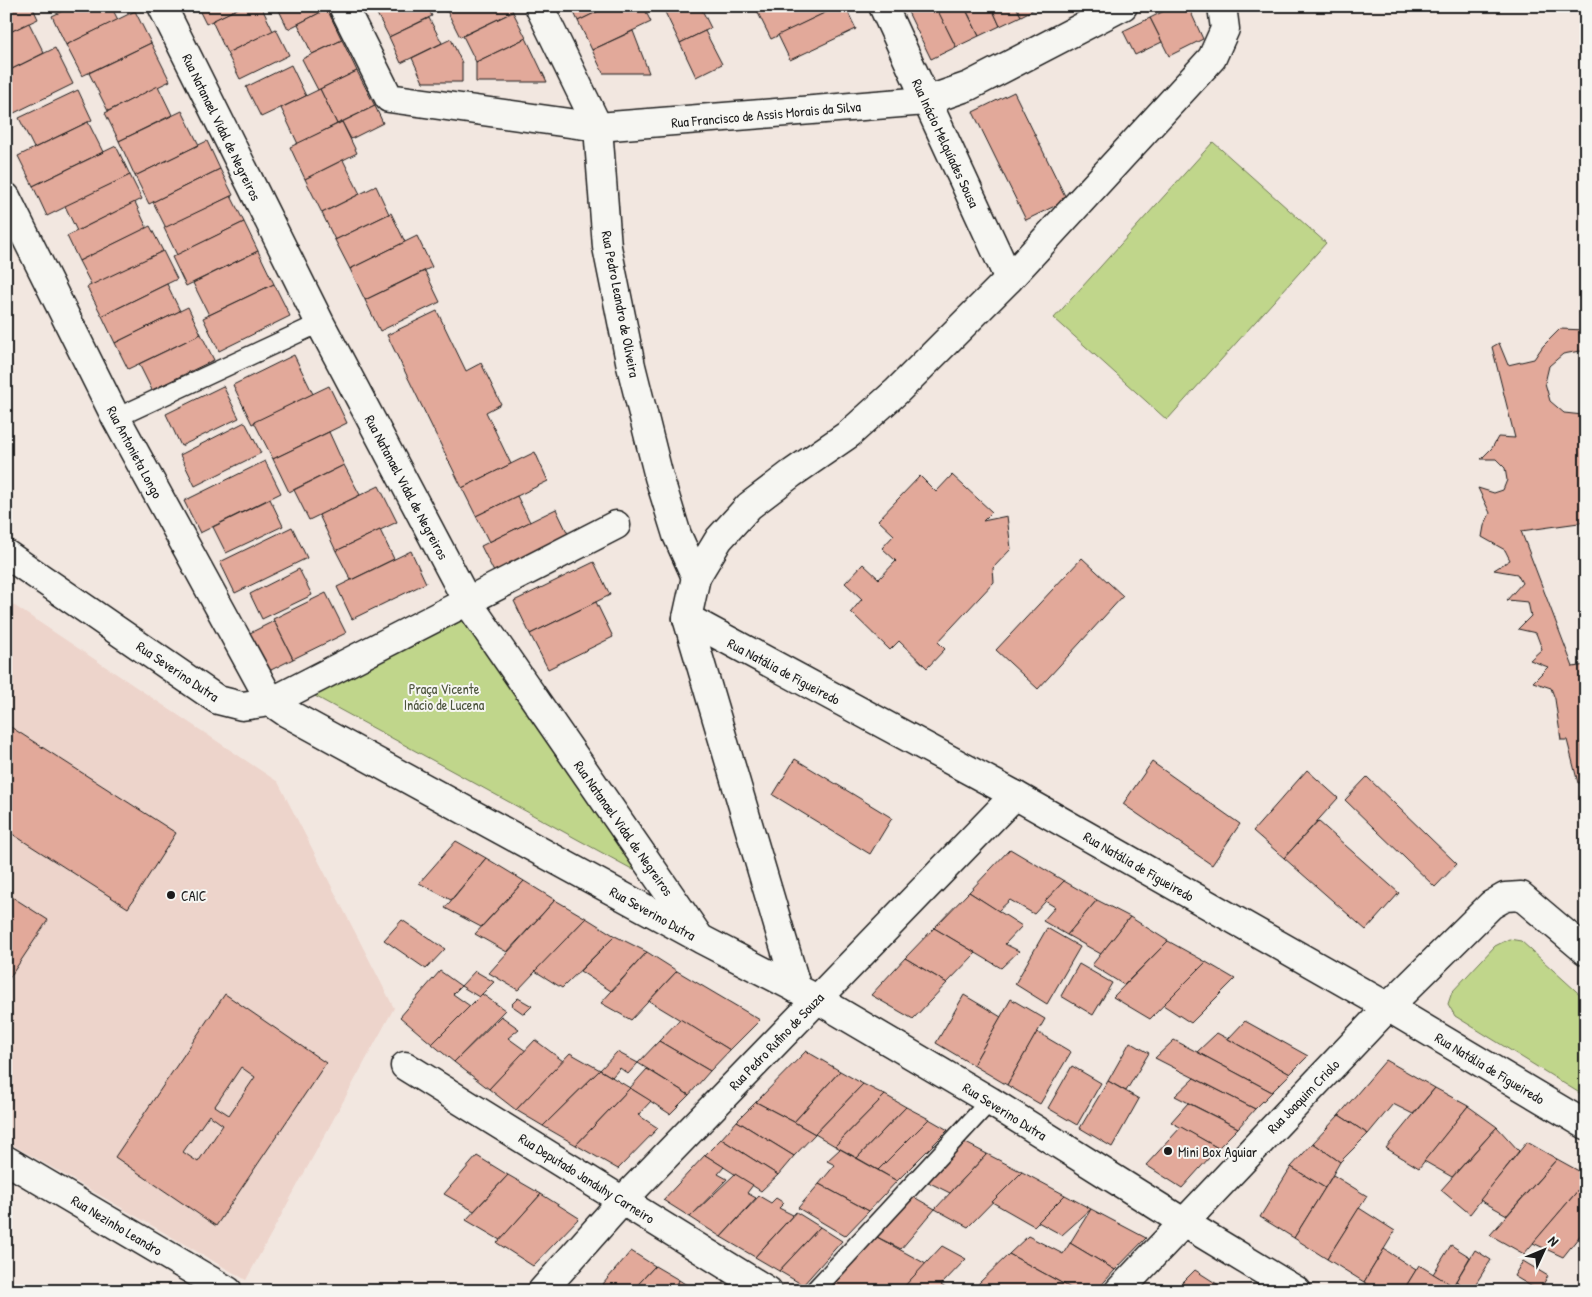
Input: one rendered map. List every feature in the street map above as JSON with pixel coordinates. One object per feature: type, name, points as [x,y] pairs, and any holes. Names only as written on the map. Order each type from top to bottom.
[{"type":"street","name":"Rua Natanael Vidal de Negreiros","points":[[162,6],[320,323],[467,600],[701,939]]},
{"type":"street","name":"Rua Francisco de Assis Morais da Silva","points":[[343,6],[389,98],[598,127],[926,101],[969,86],[1123,6]]},
{"type":"street","name":"Rua Pedro Leandro de Oliveira","points":[[539,6],[598,127],[608,247],[631,366],[659,477],[677,535],[696,577]]},
{"type":"street","name":"Rua Inácio Melquíades Sousa","points":[[883,6],[1009,279]]},
{"type":"street","points":[[807,994],[687,618],[696,577],[719,539],[749,506],[849,434],[898,391],[1009,279],[1212,58],[1225,29],[1222,6]]},
{"type":"street","name":"Rua Antonieta Longo","points":[[6,197],[116,418],[271,702]]},
{"type":"street","points":[[271,702],[616,525]]},
{"type":"street","name":"Rua Severino Dutra","points":[[6,554],[218,700],[242,706],[271,702],[287,713],[701,939],[807,994],[990,1101],[1297,1291]]},
{"type":"street","name":"Rua Natália de Figueiredo","points":[[687,618],[1015,795],[1388,1007],[1586,1125]]},
{"type":"street","name":"Rua Pedro Rufino de Souza","points":[[542,1291],[807,994],[1015,795]]},
{"type":"street","name":"Rua Joaquim Criolo","points":[[1119,1291],[1388,1007],[1491,905],[1506,897],[1521,896],[1586,951]]},
{"type":"street","name":"Rua Deputado Janduhy Carneiro","points":[[405,1066],[768,1291]]},
{"type":"street","name":"Rua Nezinho Leandro","points":[[6,1160],[228,1291]]},
{"type":"lane","points":[[116,418],[320,323]]},
{"type":"lane","points":[[814,1291],[990,1101]]},
{"type":"shaded area","name":"CAIC","points":[[6,600],[278,782],[394,1008],[246,1280],[6,1141]]},
{"type":"green space","points":[[1213,142],[1326,243],[1167,420],[1054,318]]},
{"type":"green space","name":"Praça Vicente Inácio de Lucena","points":[[463,614],[641,874],[313,695]]},
{"type":"green space","points":[[1509,939],[1521,941],[1586,1000],[1586,1097],[1455,1016],[1448,1004],[1452,992],[1495,946]]},
{"type":"building","points":[[6,6],[32,6],[38,19],[6,34]]},
{"type":"building","points":[[73,6],[111,6],[118,20],[66,45],[52,16]]},
{"type":"building","points":[[197,6],[243,6],[206,24]]},
{"type":"building","points":[[243,6],[261,6],[273,31],[227,53],[212,21]]},
{"type":"building","points":[[277,6],[326,6],[327,9],[288,29]]},
{"type":"building","points":[[378,6],[427,6],[432,16],[389,37],[374,8]]},
{"type":"building","points":[[442,6],[456,6],[445,12]]},
{"type":"building","points":[[456,6],[510,6],[513,12],[460,37],[447,11]]},
{"type":"building","points":[[571,6],[609,6],[578,21]]},
{"type":"building","points":[[609,6],[643,6],[651,22],[592,50],[578,21]]},
{"type":"building","points":[[662,6],[700,6],[711,28],[680,43]]},
{"type":"building","points":[[767,6],[839,6],[771,39],[757,11]]},
{"type":"building","points":[[839,6],[845,6],[856,29],[790,60],[778,35]]},
{"type":"building","points":[[916,6],[936,6],[956,47],[931,59],[907,10]]},
{"type":"building","points":[[948,6],[964,6],[979,36],[956,47],[938,11]]},
{"type":"building","points":[[991,6],[1000,26],[979,36],[965,7]]},
{"type":"building","points":[[991,6],[1016,6],[1021,16],[1000,26]]},
{"type":"building","points":[[1016,6],[1040,6],[1021,16]]},
{"type":"building","points":[[1174,6],[1188,6],[1203,39],[1169,56],[1150,18]]},
{"type":"building","points":[[327,9],[342,40],[312,54],[298,24]]},
{"type":"building","points":[[135,11],[151,43],[82,76],[66,45]]},
{"type":"building","points":[[513,12],[526,38],[476,62],[463,36]]},
{"type":"building","points":[[429,18],[442,43],[401,63],[389,37]]},
{"type":"building","points":[[1150,18],[1162,42],[1135,55],[1123,31]]},
{"type":"building","points":[[29,23],[44,53],[6,72],[6,34]]},
{"type":"building","points":[[276,29],[289,55],[240,79],[227,53]]},
{"type":"building","points":[[633,31],[649,73],[603,73],[592,50]]},
{"type":"building","points":[[705,31],[722,64],[696,77],[680,43]]},
{"type":"building","points":[[526,38],[547,82],[476,82],[476,62]]},
{"type":"building","points":[[451,39],[462,63],[462,82],[423,82],[412,58]]},
{"type":"building","points":[[342,40],[357,71],[318,90],[302,59]]},
{"type":"building","points":[[151,43],[170,81],[108,111],[89,73]]},
{"type":"building","points":[[55,48],[73,84],[6,117],[6,72]]},
{"type":"building","points":[[291,65],[306,96],[261,117],[246,87]]},
{"type":"building","points":[[357,71],[375,106],[337,124],[320,89]]},
{"type":"building","points":[[158,86],[172,115],[119,141],[105,113]]},
{"type":"building","points":[[320,89],[337,124],[298,144],[281,108]]},
{"type":"building","points":[[78,90],[92,120],[34,148],[19,118]]},
{"type":"building","points":[[1014,92],[1067,200],[1026,220],[973,112]]},
{"type":"building","points":[[375,106],[383,123],[351,139],[342,122]]},
{"type":"building","points":[[182,111],[199,145],[135,176],[119,141]]},
{"type":"building","points":[[88,122],[103,152],[33,186],[18,156]]},
{"type":"building","points":[[342,122],[357,153],[305,179],[290,147]]},
{"type":"building","points":[[207,141],[220,169],[149,204],[135,176]]},
{"type":"building","points":[[116,146],[130,175],[47,216],[33,186]]},
{"type":"building","points":[[343,160],[360,194],[322,213],[305,179]]},
{"type":"building","points":[[220,169],[233,195],[166,228],[153,202]]},
{"type":"building","points":[[130,175],[142,199],[77,231],[65,206]]},
{"type":"building","points":[[376,186],[389,214],[335,240],[322,213]]},
{"type":"building","points":[[231,196],[244,222],[177,255],[164,228]]},
{"type":"building","points":[[135,202],[147,228],[79,261],[67,236]]},
{"type":"building","points":[[391,213],[405,242],[350,269],[335,240]]},
{"type":"building","points":[[244,222],[258,251],[186,286],[172,257]]},
{"type":"building","points":[[150,226],[163,251],[92,286],[79,261]]},
{"type":"building","points":[[417,236],[432,267],[365,300],[350,269]]},
{"type":"building","points":[[163,251],[177,279],[102,316],[87,287]]},
{"type":"building","points":[[258,251],[274,284],[209,315],[193,283]]},
{"type":"building","points":[[425,271],[440,302],[380,331],[365,300]]},
{"type":"building","points":[[167,284],[180,311],[115,343],[102,316]]},
{"type":"building","points":[[274,284],[290,316],[219,351],[203,318]]},
{"type":"building","points":[[188,307],[201,334],[128,369],[115,343]]},
{"type":"building","points":[[437,311],[466,371],[481,363],[501,404],[486,412],[511,464],[462,488],[387,335]]},
{"type":"building","points":[[1560,329],[1586,330],[1586,353],[1580,351],[1563,354],[1549,366],[1545,383],[1550,401],[1564,413],[1583,415],[1586,413],[1586,522],[1521,531],[1573,667],[1586,665],[1586,741],[1582,741],[1583,782],[1578,783],[1567,740],[1561,740],[1555,699],[1551,688],[1533,682],[1548,667],[1530,660],[1542,649],[1536,633],[1518,629],[1531,616],[1528,602],[1507,600],[1522,583],[1517,574],[1494,570],[1510,560],[1505,550],[1482,537],[1484,526],[1490,513],[1478,488],[1494,493],[1503,490],[1507,480],[1505,468],[1496,459],[1481,459],[1492,448],[1498,437],[1515,438],[1492,347],[1499,343],[1508,365],[1534,359],[1543,346]]},
{"type":"building","points":[[201,334],[214,360],[152,390],[139,364]]},
{"type":"building","points":[[294,355],[313,394],[252,424],[233,385]]},
{"type":"building","points":[[223,386],[239,418],[181,446],[166,414]]},
{"type":"building","points":[[329,386],[347,423],[273,459],[254,422]]},
{"type":"building","points":[[245,422],[261,453],[195,486],[180,455]]},
{"type":"building","points":[[329,432],[344,465],[289,492],[273,459]]},
{"type":"building","points":[[535,452],[548,481],[476,516],[462,488]]},
{"type":"building","points":[[265,461],[281,493],[200,533],[184,501]]},
{"type":"building","points":[[344,465],[360,495],[309,520],[294,490]]},
{"type":"building","points":[[952,475],[992,512],[983,521],[1007,516],[1011,549],[993,568],[994,582],[938,642],[945,649],[927,668],[899,641],[890,650],[851,612],[862,599],[845,583],[863,564],[879,579],[896,561],[882,548],[894,535],[878,520],[920,476],[936,492]]},
{"type":"building","points":[[379,486],[397,522],[336,551],[319,515]]},
{"type":"building","points":[[517,496],[530,522],[489,542],[476,516]]},
{"type":"building","points":[[270,499],[283,526],[226,553],[213,527]]},
{"type":"building","points":[[556,509],[569,536],[494,572],[481,546]]},
{"type":"building","points":[[292,527],[307,558],[235,593],[220,562]]},
{"type":"building","points":[[380,530],[394,559],[351,580],[336,551]]},
{"type":"building","points":[[411,551],[426,583],[352,619],[337,587]]},
{"type":"building","points":[[1082,558],[1123,596],[1038,689],[996,650]]},
{"type":"building","points":[[594,562],[610,595],[530,634],[514,601]]},
{"type":"building","points":[[299,569],[312,595],[262,619],[250,594]]},
{"type":"building","points":[[326,593],[346,633],[293,659],[273,619]]},
{"type":"building","points":[[596,602],[613,637],[548,669],[530,634]]},
{"type":"building","points":[[274,621],[293,659],[267,672],[248,634]]},
{"type":"building","points":[[6,724],[176,833],[128,908],[6,830]]},
{"type":"building","points":[[795,759],[892,818],[870,854],[773,795]]},
{"type":"building","points":[[1152,762],[1240,824],[1212,865],[1123,804]]},
{"type":"building","points":[[1307,770],[1338,798],[1284,858],[1253,831]]},
{"type":"building","points":[[1367,777],[1457,864],[1435,887],[1345,800]]},
{"type":"building","points":[[1318,821],[1399,893],[1366,930],[1284,858]]},
{"type":"building","points":[[456,841],[486,858],[451,900],[419,883]]},
{"type":"building","points":[[1010,849],[1064,881],[1034,914],[1010,900],[998,911],[969,892]]},
{"type":"building","points":[[486,858],[524,881],[481,927],[445,908]]},
{"type":"building","points":[[524,881],[555,900],[507,952],[475,934]]},
{"type":"building","points":[[1064,881],[1097,900],[1067,935],[1043,921],[1055,907],[1045,901]]},
{"type":"building","points":[[969,892],[1022,926],[1005,944],[1019,951],[1001,968],[934,928]]},
{"type":"building","points":[[6,893],[48,920],[6,983]]},
{"type":"building","points":[[555,900],[586,918],[518,990],[489,973]]},
{"type":"building","points":[[1097,900],[1130,917],[1101,954],[1067,935]]},
{"type":"building","points":[[1130,917],[1168,941],[1124,985],[1092,965]]},
{"type":"building","points":[[586,918],[615,936],[562,988],[535,971]]},
{"type":"building","points":[[402,920],[445,949],[426,969],[384,940]]},
{"type":"building","points":[[934,928],[976,953],[947,983],[905,958]]},
{"type":"building","points":[[1047,928],[1080,947],[1047,1004],[1015,984]]},
{"type":"building","points":[[615,936],[647,952],[611,991],[580,971]]},
{"type":"building","points":[[1168,941],[1206,962],[1150,1019],[1113,997]]},
{"type":"building","points":[[647,952],[677,971],[631,1020],[601,1003]]},
{"type":"building","points":[[905,958],[947,983],[913,1019],[871,995]]},
{"type":"building","points":[[1206,962],[1235,979],[1191,1023],[1163,1005]]},
{"type":"building","points":[[1079,964],[1112,983],[1093,1015],[1061,996]]},
{"type":"building","points":[[440,971],[461,986],[453,994],[470,1006],[432,1044],[400,1017]]},
{"type":"building","points":[[475,971],[494,982],[479,997],[461,986]]},
{"type":"building","points":[[677,971],[760,1020],[730,1050],[649,1001]]},
{"type":"building","points":[[225,994],[326,1063],[216,1226],[115,1157]],"holes":[[[241,1067],[255,1077],[229,1115],[215,1106]],[[209,1115],[223,1125],[198,1162],[183,1152]]]},
{"type":"building","points":[[482,994],[505,1010],[454,1062],[432,1044]]},
{"type":"building","points":[[964,995],[1001,1017],[973,1065],[936,1043]]},
{"type":"building","points":[[518,998],[532,1006],[524,1014],[511,1005]]},
{"type":"building","points":[[1011,999],[1045,1019],[1007,1085],[973,1065]]},
{"type":"building","points":[[501,1016],[519,1029],[508,1038],[526,1051],[489,1089],[454,1062]]},
{"type":"building","points":[[680,1019],[730,1050],[710,1071],[659,1041]]},
{"type":"building","points":[[1245,1021],[1308,1056],[1290,1074],[1228,1039]]},
{"type":"building","points":[[1037,1032],[1071,1052],[1040,1104],[1007,1085]]},
{"type":"building","points":[[1217,1033],[1290,1074],[1272,1092],[1197,1052]]},
{"type":"building","points":[[535,1040],[563,1061],[516,1110],[489,1089]]},
{"type":"building","points":[[1174,1040],[1272,1092],[1255,1109],[1155,1058]]},
{"type":"building","points":[[659,1041],[710,1071],[689,1095],[638,1063]]},
{"type":"building","points":[[1130,1042],[1149,1053],[1126,1091],[1108,1081]]},
{"type":"building","points":[[806,1051],[840,1071],[794,1122],[756,1102]]},
{"type":"building","points":[[617,1052],[638,1063],[628,1074],[620,1068],[612,1077],[600,1070]]},
{"type":"building","points":[[570,1053],[600,1070],[543,1126],[516,1110]]},
{"type":"building","points":[[1386,1060],[1435,1088],[1413,1114],[1393,1104],[1368,1134],[1339,1115]]},
{"type":"building","points":[[1072,1066],[1101,1083],[1077,1125],[1048,1108]]},
{"type":"building","points":[[647,1069],[689,1095],[670,1114],[630,1088]]},
{"type":"building","points":[[600,1070],[630,1088],[576,1145],[543,1126]]},
{"type":"building","points":[[840,1071],[863,1084],[815,1134],[794,1122]]},
{"type":"building","points":[[1194,1078],[1255,1109],[1238,1128],[1175,1096]]},
{"type":"building","points":[[1108,1081],[1139,1099],[1112,1147],[1080,1128]]},
{"type":"building","points":[[863,1084],[885,1095],[835,1146],[815,1134]]},
{"type":"building","points":[[630,1088],[651,1101],[638,1115],[658,1128],[618,1169],[576,1145]]},
{"type":"building","points":[[1435,1088],[1468,1106],[1419,1168],[1386,1148]]},
{"type":"building","points":[[885,1095],[906,1107],[857,1158],[835,1146]]},
{"type":"building","points":[[756,1102],[815,1134],[794,1156],[737,1121]]},
{"type":"building","points":[[1188,1103],[1238,1128],[1218,1148],[1171,1122]]},
{"type":"building","points":[[1468,1106],[1497,1127],[1452,1177],[1424,1161]]},
{"type":"building","points":[[906,1107],[929,1119],[878,1170],[857,1158]]},
{"type":"building","points":[[1339,1115],[1368,1134],[1340,1162],[1313,1143]]},
{"type":"building","points":[[929,1119],[948,1130],[897,1181],[878,1170]]},
{"type":"building","points":[[737,1121],[794,1156],[778,1175],[721,1139]]},
{"type":"building","points":[[1181,1127],[1218,1148],[1182,1188],[1146,1165]]},
{"type":"building","points":[[1497,1127],[1519,1151],[1470,1214],[1441,1190]]},
{"type":"building","points":[[721,1139],[778,1175],[761,1191],[705,1155]]},
{"type":"building","points":[[962,1141],[987,1154],[950,1193],[926,1181]]},
{"type":"building","points":[[1527,1142],[1557,1159],[1507,1215],[1480,1200]]},
{"type":"building","points":[[1313,1143],[1340,1162],[1325,1188],[1291,1167]]},
{"type":"building","points":[[840,1149],[897,1181],[869,1211],[819,1184],[835,1165],[827,1161]]},
{"type":"building","points":[[987,1154],[1022,1172],[968,1227],[935,1209]]},
{"type":"building","points":[[705,1155],[724,1167],[718,1174],[727,1179],[690,1217],[663,1200]]},
{"type":"building","points":[[477,1156],[508,1175],[474,1211],[444,1194]]},
{"type":"building","points":[[1557,1159],[1586,1175],[1586,1181],[1524,1254],[1490,1235]]},
{"type":"building","points":[[1291,1167],[1325,1188],[1294,1238],[1260,1217]]},
{"type":"building","points":[[1022,1172],[1065,1195],[1034,1226],[992,1202]]},
{"type":"building","points":[[735,1174],[753,1185],[747,1193],[756,1198],[721,1237],[690,1217]]},
{"type":"building","points":[[508,1175],[541,1194],[500,1240],[466,1220]]},
{"type":"building","points":[[1333,1175],[1367,1196],[1327,1259],[1294,1238]]},
{"type":"building","points":[[1586,1181],[1586,1228],[1563,1257],[1533,1243]]},
{"type":"building","points":[[819,1184],[869,1211],[845,1236],[798,1208]]},
{"type":"building","points":[[541,1194],[579,1218],[533,1266],[497,1243]]},
{"type":"building","points":[[1065,1195],[1091,1209],[1062,1235],[1038,1222]]},
{"type":"building","points":[[759,1196],[771,1203],[776,1198],[784,1203],[779,1208],[793,1215],[755,1257],[721,1237]]},
{"type":"building","points":[[912,1196],[935,1209],[901,1249],[875,1236]]},
{"type":"building","points":[[1359,1208],[1395,1231],[1364,1282],[1327,1259]]},
{"type":"building","points":[[1091,1209],[1146,1238],[1115,1270],[1070,1243]]},
{"type":"building","points":[[796,1212],[820,1227],[779,1271],[755,1257]]},
{"type":"building","points":[[820,1227],[842,1241],[803,1285],[779,1271]]},
{"type":"building","points":[[875,1236],[926,1264],[900,1291],[823,1291]]},
{"type":"building","points":[[1028,1236],[1063,1254],[1070,1243],[1115,1270],[1096,1291],[1076,1291],[1009,1254]]},
{"type":"building","points":[[1451,1245],[1470,1257],[1453,1286],[1433,1274]]},
{"type":"building","points":[[942,1246],[966,1259],[941,1285],[950,1291],[900,1291]]},
{"type":"building","points":[[1384,1249],[1416,1270],[1403,1291],[1378,1291],[1364,1282]]},
{"type":"building","points":[[1475,1250],[1491,1260],[1471,1291],[1456,1281]]},
{"type":"building","points":[[631,1251],[655,1266],[632,1291],[611,1291],[603,1284]]},
{"type":"building","points":[[1009,1254],[1076,1291],[989,1291],[978,1284]]},
{"type":"building","points":[[1523,1261],[1548,1276],[1539,1291],[1514,1276]]},
{"type":"building","points":[[1419,1265],[1453,1286],[1450,1291],[1403,1291]]},
{"type":"building","points":[[655,1266],[679,1280],[670,1291],[632,1291]]},
{"type":"building","points":[[1195,1270],[1228,1291],[1174,1291]]},
{"type":"building","points":[[679,1280],[696,1291],[673,1291]]},
{"type":"building","points":[[1456,1281],[1471,1291],[1450,1291]]},
{"type":"building","points":[[978,1284],[989,1291],[972,1291]]},
{"type":"place","name":"CAIC","points":[[171,895]]},
{"type":"place","name":"Mini Box Aguiar","points":[[1168,1151]]}]
